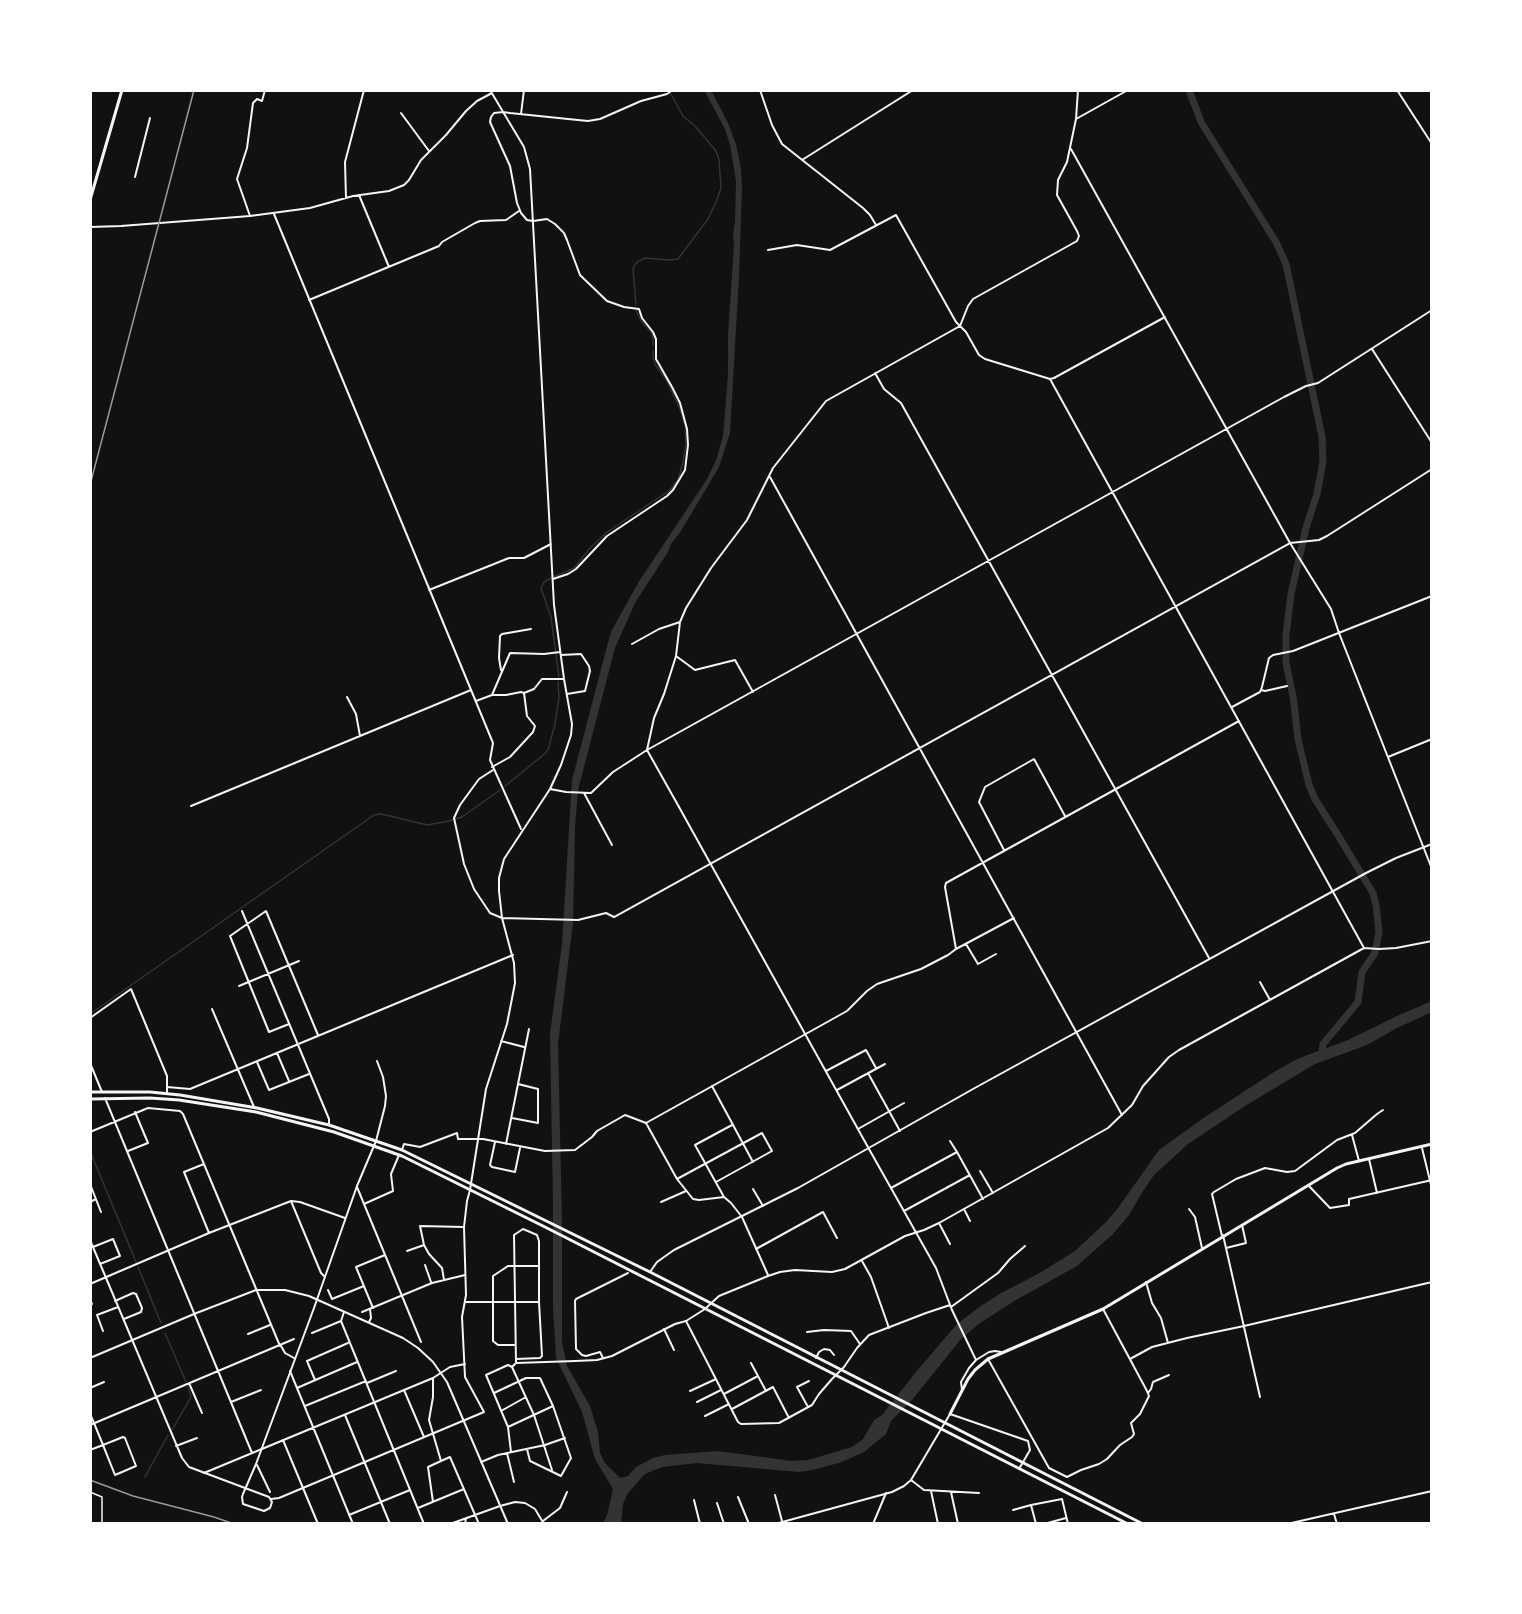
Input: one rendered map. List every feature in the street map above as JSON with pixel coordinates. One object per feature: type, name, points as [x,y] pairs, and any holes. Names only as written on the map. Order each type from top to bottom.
[{"type":"main road","points":[[90,200],[122,90]]},
{"type":"main road","points":[[90,1092],[150,1092],[254,1107],[329,1125],[402,1150],[650,1272],[1143,1524]]},
{"type":"main road","points":[[90,1099],[179,1100],[256,1112],[334,1132],[399,1155],[1128,1524]]},
{"type":"main road","points":[[950,1414],[975,1370],[1000,1352],[1103,1309],[1337,1168],[1432,1144]]},
{"type":"street","points":[[250,216],[237,179],[247,148],[253,103],[257,99],[262,101],[265,90]]},
{"type":"street","points":[[346,198],[345,162],[364,90]]},
{"type":"street","points":[[521,114],[524,90]]},
{"type":"street","points":[[553,577],[568,574],[576,569],[607,536],[674,490],[684,470],[687,455],[686,420],[672,387],[656,359],[656,339],[642,318],[639,309],[607,301],[580,275],[564,233],[547,219],[527,220],[520,211],[516,202],[510,166],[490,122],[491,117],[494,113],[503,111],[588,121],[600,119],[673,90]]},
{"type":"street","points":[[760,90],[782,144],[863,208],[876,225]]},
{"type":"street","points":[[802,160],[913,90]]},
{"type":"street","points":[[975,1358],[936,1269],[647,750],[654,718],[676,656],[680,622],[686,608],[696,590],[747,520],[773,468],[826,401],[960,327],[973,299],[1077,241],[1079,236],[1077,231],[1057,195],[1058,180],[1067,162],[1076,119],[1078,90]]},
{"type":"street","points":[[1076,119],[1128,90]]},
{"type":"street","points":[[1397,90],[1432,144]]},
{"type":"street","points":[[90,227],[274,214],[310,208],[359,195],[390,191],[404,185],[421,160],[466,111],[491,91],[524,147],[528,159],[554,605],[572,724],[571,735],[561,765],[550,789],[522,830],[500,869],[499,891],[502,918],[513,955],[515,983],[507,1024],[486,1089],[464,1227],[465,1302],[462,1317],[465,1377],[484,1412],[279,1498],[272,1499],[204,1473],[185,1464],[176,1446],[90,1240]]},
{"type":"street","points":[[401,113],[429,152]]},
{"type":"street","points":[[135,177],[150,118]]},
{"type":"street","points":[[1070,147],[1290,543],[1331,609],[1432,868]]},
{"type":"street","points":[[359,195],[389,267]]},
{"type":"street","points":[[309,300],[439,246],[475,223],[506,220],[520,211]]},
{"type":"street","points":[[274,214],[493,743],[490,760],[522,830]]},
{"type":"street","points":[[768,250],[797,244],[830,250],[896,215],[956,322],[966,332],[979,355],[985,359],[1050,379],[1164,316]]},
{"type":"street","points":[[550,789],[591,793],[613,772],[647,750],[1227,429],[1306,386],[1315,384],[1432,310]]},
{"type":"street","points":[[1372,348],[1432,443]]},
{"type":"street","points":[[875,374],[884,389],[901,403],[1210,959]]},
{"type":"street","points":[[1050,379],[1364,948]]},
{"type":"street","points":[[524,693],[527,716],[535,726],[533,732],[510,757],[479,780],[460,805],[454,820],[464,864],[474,889],[490,913],[502,918],[578,920],[606,913],[614,917],[1290,543],[1319,540],[1327,536],[1432,469]]},
{"type":"street","points":[[770,477],[1122,1115]]},
{"type":"street","points":[[429,590],[509,558],[524,558],[551,544]]},
{"type":"street","points":[[1232,707],[1260,692],[1269,658],[1273,655],[1293,651],[1432,596]]},
{"type":"street","points":[[632,644],[659,629],[680,622]]},
{"type":"street","points":[[501,673],[500,636],[531,629]]},
{"type":"street","points":[[492,695],[511,652],[581,654],[590,666],[585,691],[567,694]]},
{"type":"street","points":[[676,656],[694,670],[735,660],[753,692]]},
{"type":"street","points":[[476,701],[492,695],[524,693],[534,689],[542,680],[564,680]]},
{"type":"street","points":[[1261,690],[1287,686]]},
{"type":"street","points":[[191,806],[471,690]]},
{"type":"street","points":[[347,697],[356,714],[360,736]]},
{"type":"street","points":[[956,949],[946,883],[1239,721]]},
{"type":"street","points":[[1388,757],[1432,739]]},
{"type":"street","points":[[1005,850],[979,802],[985,787],[1034,759],[1065,817]]},
{"type":"street","points":[[583,793],[612,845]]},
{"type":"street","points":[[650,1272],[657,1262],[674,1250],[742,1217],[869,1149],[1366,873],[1432,844]]},
{"type":"street","points":[[242,911],[329,1125]]},
{"type":"street","points":[[289,1024],[269,1032],[230,936],[266,911],[318,1036]]},
{"type":"street","points":[[646,1124],[847,1011],[867,990],[877,984],[921,969],[1014,918]]},
{"type":"street","points":[[516,1361],[575,1361],[612,1356],[664,1329],[686,1321],[711,1305],[719,1296],[768,1276],[795,1270],[832,1272],[862,1260],[905,1236],[939,1223],[1108,1128],[1132,1105],[1143,1086],[1168,1057],[1179,1050],[1364,948],[1379,949],[1432,941]]},
{"type":"street","points":[[966,944],[978,964],[996,954]]},
{"type":"street","points":[[167,1088],[190,1089],[513,955]]},
{"type":"street","points":[[239,986],[299,962]]},
{"type":"street","points":[[1260,982],[1270,1000]]},
{"type":"street","points":[[90,1018],[130,989],[167,1076],[167,1094]]},
{"type":"street","points":[[212,1009],[254,1107]]},
{"type":"street","points":[[506,1144],[530,1029]]},
{"type":"street","points":[[501,1041],[526,1047]]},
{"type":"street","points":[[826,1071],[866,1050],[876,1068]]},
{"type":"street","points":[[278,1053],[289,1082]]},
{"type":"street","points":[[272,1499],[272,1505],[264,1511],[243,1504],[242,1497],[262,1449],[357,1186],[376,1141],[386,1096],[383,1077],[377,1061]]},
{"type":"street","points":[[257,1062],[269,1090],[309,1074]]},
{"type":"street","points":[[90,1063],[102,1092]]},
{"type":"street","points":[[837,1090],[885,1064]]},
{"type":"street","points":[[868,1073],[901,1131]]},
{"type":"street","points":[[512,1118],[538,1124],[538,1089],[518,1084]]},
{"type":"street","points":[[712,1086],[753,1162]]},
{"type":"street","points":[[105,1098],[252,1453]]},
{"type":"street","points":[[858,1129],[904,1103]]},
{"type":"street","points":[[90,1132],[148,1108],[180,1111],[205,1164],[280,1346],[285,1353],[294,1358]]},
{"type":"street","points":[[1260,1397],[1212,1194],[1236,1179],[1265,1168],[1295,1171],[1337,1140],[1352,1135],[1383,1110]]},
{"type":"street","points":[[127,1151],[148,1143],[135,1112]]},
{"type":"street","points":[[402,1150],[404,1144],[420,1147],[457,1133],[458,1139],[477,1139],[545,1151],[570,1151],[579,1149],[597,1131],[625,1114],[646,1124],[677,1179],[693,1199],[724,1197]]},
{"type":"street","points":[[732,1125],[695,1145],[724,1197],[742,1217],[768,1276]]},
{"type":"street","points":[[677,1179],[762,1133],[772,1151],[716,1182]]},
{"type":"street","points":[[1352,1135],[1359,1161]]},
{"type":"street","points":[[950,1141],[983,1199]]},
{"type":"street","points":[[495,1142],[490,1165],[515,1172],[520,1147]]},
{"type":"street","points":[[1422,1146],[1432,1189]]},
{"type":"street","points":[[890,1188],[957,1152]]},
{"type":"street","points":[[364,1204],[393,1191],[391,1174],[399,1155]]},
{"type":"street","points":[[1369,1159],[1377,1192]]},
{"type":"street","points":[[205,1164],[184,1172],[209,1233]]},
{"type":"street","points":[[981,1171],[993,1193]]},
{"type":"street","points":[[903,1211],[970,1175]]},
{"type":"street","points":[[1308,1185],[1330,1208],[1349,1205],[1349,1199],[1431,1180]]},
{"type":"street","points":[[90,1184],[101,1212]]},
{"type":"street","points":[[357,1186],[421,1342]]},
{"type":"street","points":[[753,1188],[763,1206]]},
{"type":"street","points":[[661,1202],[686,1191]]},
{"type":"street","points":[[90,1202],[96,1199]]},
{"type":"street","points":[[90,1284],[291,1201],[345,1218]]},
{"type":"street","points":[[291,1201],[321,1273],[325,1277]]},
{"type":"street","points":[[964,1209],[970,1221]]},
{"type":"street","points":[[1190,1209],[1195,1216],[1202,1248]]},
{"type":"street","points":[[756,1249],[823,1212],[837,1238]]},
{"type":"street","points":[[939,1223],[950,1244]]},
{"type":"street","points":[[1226,1248],[1246,1243],[1242,1224]]},
{"type":"street","points":[[444,1280],[442,1268],[424,1245],[420,1226],[464,1227]]},
{"type":"street","points":[[512,1367],[516,1361],[514,1235],[522,1228],[537,1235],[539,1241],[538,1302],[542,1356],[516,1361]]},
{"type":"street","points":[[93,1247],[113,1239],[120,1256],[100,1264]]},
{"type":"street","points":[[407,1251],[424,1245]]},
{"type":"street","points":[[686,1321],[738,1422],[741,1424],[779,1424],[812,1405],[869,1335],[951,1307],[998,1273],[1025,1246]]},
{"type":"street","points":[[90,1257],[96,1254]]},
{"type":"street","points":[[369,1322],[371,1308],[356,1267],[385,1255]]},
{"type":"street","points":[[862,1260],[871,1277],[889,1328]]},
{"type":"street","points":[[425,1265],[432,1283]]},
{"type":"street","points":[[515,1345],[498,1345],[493,1341],[493,1276],[508,1266],[538,1266]]},
{"type":"street","points":[[603,1358],[600,1352],[586,1356],[576,1349],[575,1301],[628,1273]]},
{"type":"street","points":[[362,1312],[432,1283],[465,1275]]},
{"type":"street","points":[[1146,1282],[1152,1303],[1161,1318],[1168,1343]]},
{"type":"street","points":[[1129,1359],[1152,1347],[1187,1338],[1432,1282]]},
{"type":"street","points":[[328,1290],[332,1299],[364,1286]]},
{"type":"street","points":[[90,1358],[256,1290],[293,1291],[317,1300],[411,1343],[427,1356],[447,1382],[508,1524]]},
{"type":"street","points":[[115,1301],[133,1293],[136,1294],[142,1308],[141,1312],[123,1319]]},
{"type":"street","points":[[90,1300],[92,1304]]},
{"type":"street","points":[[465,1302],[538,1302]]},
{"type":"street","points":[[103,1331],[97,1315],[118,1307]]},
{"type":"street","points":[[1103,1309],[1148,1394]]},
{"type":"street","points":[[344,1312],[341,1321],[424,1524]]},
{"type":"street","points":[[312,1333],[341,1321]]},
{"type":"street","points":[[248,1334],[271,1324]]},
{"type":"street","points":[[664,1329],[674,1350]]},
{"type":"street","points":[[807,1332],[851,1330],[860,1344]]},
{"type":"street","points":[[92,1424],[294,1339]]},
{"type":"street","points":[[315,1380],[307,1361],[350,1342]]},
{"type":"street","points":[[816,1358],[824,1349],[830,1350],[834,1355]]},
{"type":"street","points":[[962,1390],[961,1382],[975,1358],[989,1352],[1000,1352]]},
{"type":"street","points":[[988,1359],[1049,1468],[1067,1477],[1107,1459],[1120,1444],[1132,1437],[1134,1434],[1131,1423],[1140,1414],[1147,1401],[1153,1382],[1169,1375]]},
{"type":"street","points":[[297,1388],[357,1362]]},
{"type":"street","points":[[751,1363],[766,1391]]},
{"type":"street","points":[[204,1473],[433,1378],[450,1367],[465,1364]]},
{"type":"street","points":[[512,1452],[508,1428],[486,1375],[508,1365],[512,1367],[534,1415],[553,1468],[552,1471]]},
{"type":"street","points":[[290,1371],[353,1524]]},
{"type":"street","points":[[305,1406],[396,1371]]},
{"type":"street","points":[[723,1394],[758,1376]]},
{"type":"street","points":[[433,1378],[433,1397],[429,1420],[441,1461]]},
{"type":"street","points":[[494,1393],[526,1378],[540,1378],[553,1406],[571,1458],[561,1476],[530,1461],[527,1449]]},
{"type":"street","points":[[690,1391],[716,1379]]},
{"type":"street","points":[[808,1407],[797,1387],[809,1381]]},
{"type":"street","points":[[90,1388],[104,1382]]},
{"type":"street","points":[[189,1383],[202,1413]]},
{"type":"street","points":[[732,1410],[773,1387],[789,1418]]},
{"type":"street","points":[[231,1402],[261,1390]]},
{"type":"street","points":[[404,1390],[424,1437]]},
{"type":"street","points":[[697,1402],[721,1390]]},
{"type":"street","points":[[501,1411],[526,1397]]},
{"type":"street","points":[[705,1416],[729,1404]]},
{"type":"street","points":[[508,1428],[553,1406]]},
{"type":"street","points":[[90,1414],[92,1424],[103,1445],[115,1475],[136,1466],[123,1437],[103,1445],[90,1450]]},
{"type":"street","points":[[345,1414],[390,1524]]},
{"type":"street","points":[[775,1524],[904,1486],[911,1480],[950,1414],[1028,1441],[1030,1450],[1019,1469]]},
{"type":"street","points":[[176,1446],[197,1438]]},
{"type":"street","points":[[481,1462],[565,1438]]},
{"type":"street","points":[[283,1440],[318,1524]]},
{"type":"street","points":[[507,1453],[514,1482]]},
{"type":"street","points":[[433,1502],[428,1467],[450,1457],[479,1524]]},
{"type":"street","points":[[256,1464],[270,1492]]},
{"type":"street","points":[[911,1480],[924,1490],[979,1493]]},
{"type":"street","points":[[418,1508],[464,1489]]},
{"type":"street","points":[[349,1515],[410,1490]]},
{"type":"street","points":[[931,1491],[938,1524]]},
{"type":"street","points":[[1288,1524],[1432,1491]]},
{"type":"street","points":[[90,1492],[102,1497],[102,1524]]},
{"type":"street","points":[[450,1524],[515,1502],[525,1503],[535,1509],[543,1523],[560,1508],[567,1492]]},
{"type":"street","points":[[951,1492],[958,1524]]},
{"type":"street","points":[[873,1524],[886,1493]]},
{"type":"street","points":[[775,1495],[782,1522]]},
{"type":"street","points":[[738,1497],[748,1524]]},
{"type":"street","points":[[1013,1510],[1062,1499],[1068,1524]]},
{"type":"street","points":[[694,1500],[700,1524]]},
{"type":"street","points":[[717,1503],[724,1524]]},
{"type":"street","points":[[1031,1505],[1036,1524]]},
{"type":"street","points":[[1334,1514],[1337,1524]]},
{"type":"street","points":[[465,1524],[466,1518]]},
{"type":"street","points":[[1044,1524],[1066,1518]]},
{"type":"street","points":[[90,1522],[97,1524]]},
{"type":"shaded area","points":[[704,90],[711,90],[728,123],[736,144],[741,169],[739,277],[730,433],[719,467],[635,603],[615,648],[578,790],[573,923],[558,1044],[562,1342],[567,1366],[590,1406],[598,1432],[600,1453],[605,1463],[620,1478],[628,1476],[636,1467],[653,1458],[665,1455],[718,1451],[792,1461],[808,1460],[852,1447],[863,1439],[874,1420],[882,1415],[956,1325],[1001,1293],[1075,1251],[1118,1208],[1159,1150],[1202,1119],[1297,1059],[1348,1040],[1432,1001],[1432,1012],[1367,1045],[1315,1064],[1188,1144],[1154,1175],[1129,1215],[1113,1234],[1077,1266],[1016,1300],[980,1323],[961,1339],[912,1400],[891,1421],[886,1434],[864,1452],[839,1463],[799,1472],[697,1463],[662,1467],[645,1474],[628,1493],[623,1504],[621,1524],[603,1524],[613,1489],[595,1459],[582,1412],[556,1358],[553,1307],[550,1034],[562,944],[572,780],[611,632],[638,583],[707,479],[716,460],[723,436],[728,375],[736,181],[725,129]]},
{"type":"waterway","points":[[1189,90],[1201,122],[1276,242],[1286,264],[1322,437],[1323,461],[1317,494],[1306,528],[1291,594],[1286,635],[1286,663],[1298,739],[1309,785],[1315,799],[1373,893],[1379,932],[1375,953],[1362,972],[1358,1002],[1323,1044],[1322,1055]]},
{"type":"waterway","points":[[636,305],[633,268],[637,262],[645,258],[678,259],[708,219],[721,188],[716,151],[695,126],[683,116],[671,94]]},
{"type":"waterway","points":[[636,310],[642,322],[652,333],[653,345]]},
{"type":"waterway","points":[[559,677],[551,617],[541,588],[544,582],[574,568],[607,532],[670,490],[678,480],[686,443],[685,425],[666,379],[656,366],[653,351]]},
{"type":"waterway","points":[[505,786],[548,750],[559,697],[558,682]]},
{"type":"waterway","points":[[90,1014],[374,815],[386,815],[427,825],[449,821],[462,817],[500,790]]},
{"type":"waterway","points":[[90,1151],[136,1262]]},
{"type":"waterway","points":[[138,1267],[161,1323]]},
{"type":"waterway","points":[[165,1333],[186,1382]]},
{"type":"waterway","points":[[172,1430],[191,1397],[188,1387]]},
{"type":"waterway","points":[[145,1477],[168,1435]]},
{"type":"railway","points":[[90,485],[194,90]]},
{"type":"railway","points":[[90,1480],[133,1496],[234,1524]]}]
